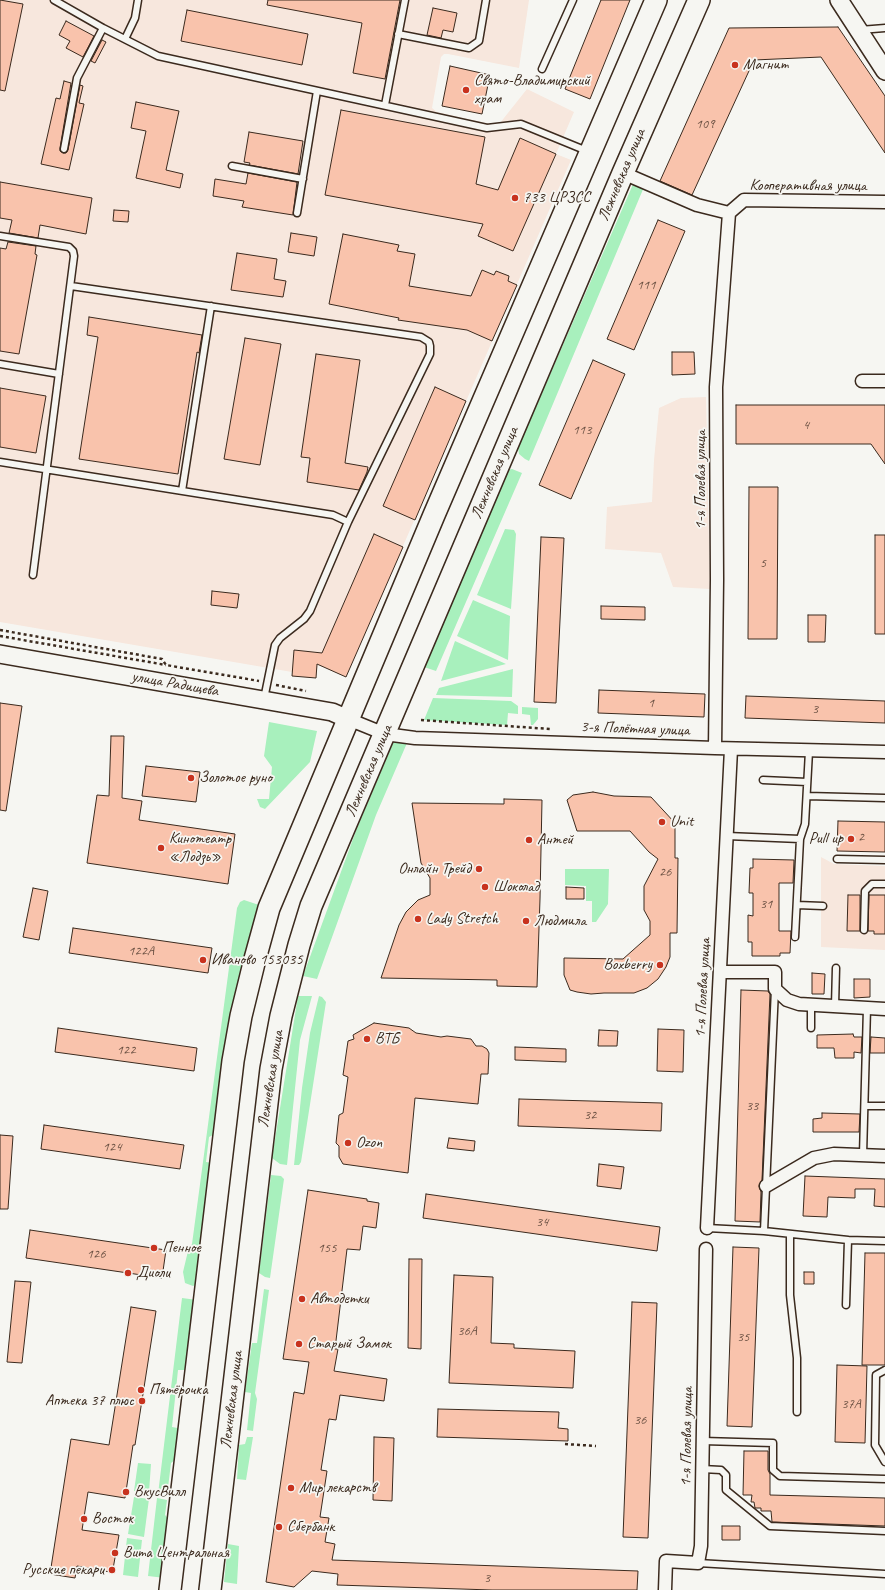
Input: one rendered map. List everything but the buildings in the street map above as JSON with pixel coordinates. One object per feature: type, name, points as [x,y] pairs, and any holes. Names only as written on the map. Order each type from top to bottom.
[{"type":"highway","points":[[170,1590],[233,1061],[241,1016],[255,959],[270,908],[434,515],[656,0]]},
{"type":"highway","name":"Лежневская улица","points":[[210,1590],[270,1076],[281,1016],[311,906],[623,173],[699,0]]},
{"type":"street","points":[[839,0],[885,71]]},
{"type":"street","points":[[623,173],[697,205],[729,213]]},
{"type":"street","name":"Кооперативная улица","points":[[729,213],[744,200],[885,202]]},
{"type":"street","name":"1-я Полевая улица","points":[[715,748],[717,572],[716,387],[729,213]]},
{"type":"street","points":[[862,381],[885,381]]},
{"type":"street","name":"улица Радищева","points":[[0,654],[332,712],[348,719]]},
{"type":"street","name":"3-я Полётная улица","points":[[348,719],[385,734],[415,738],[809,751],[885,752]]},
{"type":"street","name":"1-я Полевая улица","points":[[707,1228],[731,748]]},
{"type":"street","points":[[720,972],[775,972],[775,989],[787,1000],[799,1004],[885,1009]]},
{"type":"street","points":[[766,1186],[814,1158],[834,1154],[885,1156]]},
{"type":"street","name":"1-я Полевая улица","points":[[698,1563],[701,1546],[706,1250]]},
{"type":"street","points":[[664,1590],[666,1561],[698,1563]]},
{"type":"lane","points":[[54,0],[103,28],[158,56],[487,128],[521,124],[590,152]]},
{"type":"lane","points":[[125,39],[135,18],[138,0]]},
{"type":"lane","points":[[385,105],[405,0]]},
{"type":"lane","points":[[398,34],[469,48],[479,41],[486,0]]},
{"type":"lane","points":[[542,69],[573,0]]},
{"type":"lane","points":[[64,149],[77,78],[103,28]]},
{"type":"lane","points":[[859,30],[885,28]]},
{"type":"lane","points":[[297,213],[318,91]]},
{"type":"lane","points":[[232,166],[303,179]]},
{"type":"lane","points":[[0,236],[71,249],[74,256],[33,575]]},
{"type":"lane","points":[[71,286],[422,337],[429,342],[430,354],[348,522],[310,611],[304,619],[280,638],[275,645],[264,700]]},
{"type":"lane","points":[[182,491],[211,306]]},
{"type":"lane","points":[[0,364],[59,374]]},
{"type":"lane","points":[[0,462],[333,515],[348,522]]},
{"type":"lane","points":[[795,937],[800,839],[805,824],[809,751]]},
{"type":"lane","points":[[763,780],[807,782]]},
{"type":"lane","points":[[807,796],[885,798]]},
{"type":"lane","points":[[727,836],[800,839]]},
{"type":"lane","points":[[837,859],[885,860]]},
{"type":"lane","points":[[864,930],[865,891],[872,884],[885,884]]},
{"type":"lane","points":[[797,904],[823,906]]},
{"type":"lane","points":[[835,1006],[836,968]]},
{"type":"lane","points":[[764,1230],[775,989]]},
{"type":"lane","points":[[811,1004],[811,1028]]},
{"type":"lane","points":[[863,1155],[867,1008]]},
{"type":"lane","points":[[864,1106],[885,1106]]},
{"type":"lane","points":[[707,1228],[764,1230],[848,1240],[885,1241]]},
{"type":"lane","points":[[790,1234],[790,1295],[797,1358],[797,1412]]},
{"type":"lane","points":[[846,1305],[848,1240]]},
{"type":"lane","points":[[885,1370],[876,1375],[875,1445],[885,1462]]},
{"type":"lane","points":[[703,1441],[773,1443],[773,1470],[780,1476],[885,1479]]},
{"type":"lane","points":[[702,1469],[721,1470],[726,1475],[726,1490],[770,1526],[885,1531]]},
{"type":"lane","points":[[698,1563],[885,1574]]},
{"type":"path","points":[[0,630],[162,659],[166,665]]},
{"type":"path","points":[[0,636],[267,683],[309,692]]},
{"type":"path","points":[[565,1444],[596,1446]]},
{"type":"shaded area","points":[[0,0],[529,0],[519,68],[444,54],[441,57],[432,108],[437,112],[495,125],[500,123],[527,89],[574,112],[556,154],[571,160],[346,677],[318,665],[316,678],[292,676],[292,672],[0,622]]},
{"type":"shaded area","points":[[706,397],[710,589],[673,587],[661,553],[605,549],[607,507],[652,502],[659,408],[681,398]]},
{"type":"shaded area","points":[[821,857],[834,864],[885,866],[885,950],[821,947]]},
{"type":"green space","points":[[634,182],[644,187],[529,461],[519,454],[518,448]]},
{"type":"green space","points":[[512,469],[522,473],[436,671],[424,667],[507,470]]},
{"type":"green space","points":[[505,529],[514,530],[516,534],[511,609],[477,595]]},
{"type":"green space","points":[[473,600],[510,616],[508,660],[457,636]]},
{"type":"green space","points":[[455,641],[506,664],[441,681]]},
{"type":"green space","points":[[513,669],[512,697],[436,695],[439,688]]},
{"type":"green space","points":[[433,698],[511,701],[518,706],[518,714],[508,713],[507,725],[424,720]]},
{"type":"green space","points":[[522,707],[538,708],[538,719],[533,725],[531,725],[530,715],[522,714]]},
{"type":"green space","points":[[269,722],[317,731],[310,762],[265,809],[260,807],[257,799],[269,799],[272,767],[264,756]]},
{"type":"green space","points":[[393,743],[407,743],[376,815],[317,979],[303,976],[357,828]]},
{"type":"green space","points":[[565,869],[609,869],[608,904],[596,922],[592,922],[592,901],[586,901],[586,886],[565,885]]},
{"type":"green space","points":[[244,900],[262,906],[217,1133],[209,1137],[206,1162],[213,1163],[198,1284],[193,1286],[185,1283],[183,1272],[188,1251],[192,1244],[237,908],[240,902]]},
{"type":"green space","points":[[298,996],[312,996],[300,1040],[287,1165],[280,1164],[272,1158]]},
{"type":"green space","points":[[319,996],[326,1002],[301,1162],[299,1165],[294,1165],[302,1088],[310,1033]]},
{"type":"green space","points":[[271,1175],[281,1176],[284,1179],[270,1278],[259,1273]]},
{"type":"green space","points":[[264,1289],[269,1290],[255,1393],[257,1399],[253,1431],[247,1430],[251,1393],[245,1392],[252,1343],[257,1343]]},
{"type":"green space","points":[[182,1298],[197,1300],[189,1370],[178,1370],[172,1427],[183,1429],[180,1456],[171,1463],[167,1496],[158,1494]]},
{"type":"green space","points":[[247,1437],[253,1437],[246,1480],[237,1479],[239,1445],[245,1444]]},
{"type":"green space","points":[[138,1463],[151,1464],[149,1492],[134,1491]]},
{"type":"green space","points":[[134,1497],[149,1499],[144,1537],[128,1534]]},
{"type":"green space","points":[[157,1498],[167,1500],[165,1515],[172,1522],[165,1578],[148,1576]]},
{"type":"green space","points":[[127,1538],[142,1540],[138,1577],[123,1575]]},
{"type":"green space","points":[[228,1544],[239,1546],[237,1584],[224,1582]]},
{"type":"place","name":"Магнит","points":[[735,65]]},
{"type":"place","name":"Свято-Владимирский храм","points":[[466,90]]},
{"type":"place","name":"733 ЦРЗСС","points":[[515,198]]},
{"type":"place","name":"Золотое руно","points":[[191,778]]},
{"type":"place","name":"Unit","points":[[662,822]]},
{"type":"place","name":"Pull up","points":[[851,839]]},
{"type":"place","name":"Антей","points":[[529,840]]},
{"type":"place","name":"Кинотеатр «Лодзь»","points":[[161,848]]},
{"type":"place","name":"Онлайн Трейд","points":[[479,869]]},
{"type":"place","name":"Шоколад","points":[[485,887]]},
{"type":"place","name":"Lady Stretch","points":[[418,919]]},
{"type":"place","name":"Людмила","points":[[526,921]]},
{"type":"place","name":"Иваново 153035","points":[[203,960]]},
{"type":"place","name":"Boxberry","points":[[660,965]]},
{"type":"place","name":"ВТБ","points":[[367,1039]]},
{"type":"place","name":"Ozon","points":[[348,1143]]},
{"type":"place","name":"Пенное","points":[[154,1248]]},
{"type":"place","name":"Диоли","points":[[128,1273]]},
{"type":"place","name":"Автодетки","points":[[302,1299]]},
{"type":"place","name":"Старый Замок","points":[[299,1344]]},
{"type":"place","name":"Пятёрочка","points":[[141,1390]]},
{"type":"place","name":"Аптека 37 плюс","points":[[142,1401]]},
{"type":"place","name":"Мир лекарств","points":[[291,1488]]},
{"type":"place","name":"ВкусВилл","points":[[126,1492]]},
{"type":"place","name":"Восток","points":[[84,1519]]},
{"type":"place","name":"Сбербанк","points":[[279,1527]]},
{"type":"place","name":"Вита Центральная","points":[[115,1553]]},
{"type":"place","name":"Русские пекари","points":[[112,1570]]}]
